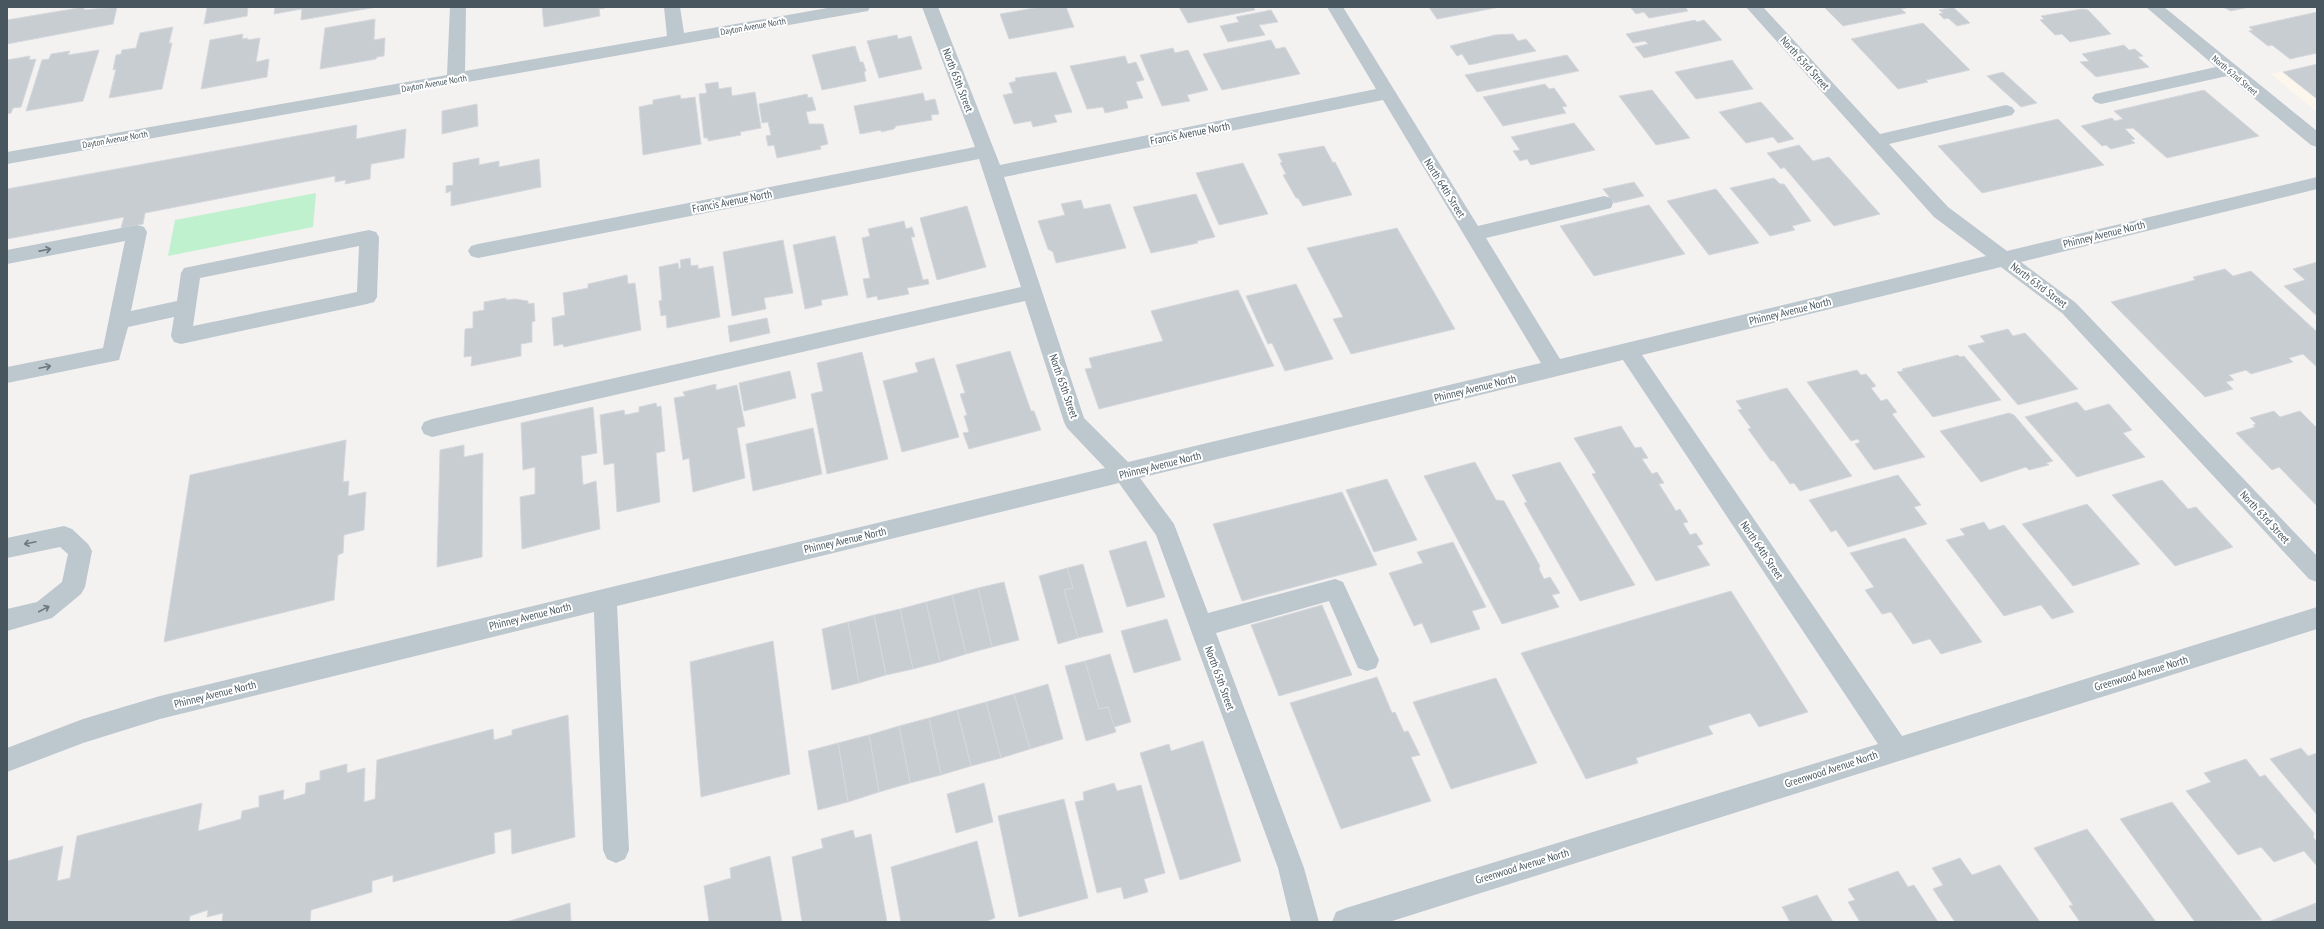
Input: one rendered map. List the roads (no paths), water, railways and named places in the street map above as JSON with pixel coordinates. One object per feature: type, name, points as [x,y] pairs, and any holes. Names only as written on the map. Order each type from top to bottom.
[{"type":"street","points":[[456,79],[458,7]]},
{"type":"street","points":[[672,7],[676,40]]},
{"type":"street","name":"Dayton Avenue North","points":[[7,158],[862,7]]},
{"type":"street","name":"North 65th Street","points":[[930,7],[986,151],[1075,422],[1124,474],[1166,531],[1290,868],[1305,922]]},
{"type":"street","name":"North 64th Street","points":[[1335,7],[1555,368]]},
{"type":"street","name":"North 63rd Street","points":[[1754,7],[1941,212],[2069,308],[2317,572]]},
{"type":"street","name":"North 62nd Street","points":[[2154,7],[2317,141]]},
{"type":"street","points":[[2101,98],[2229,70]]},
{"type":"street","name":"Francis Avenue North","points":[[993,173],[1387,93]]},
{"type":"street","points":[[1876,141],[2006,111]]},
{"type":"street","name":"Francis Avenue North","points":[[478,251],[986,151]]},
{"type":"street","name":"Phinney Avenue North","points":[[7,760],[44,744],[119,718],[605,598],[1124,474],[2317,182]]},
{"type":"street","points":[[1474,234],[1604,203]]},
{"type":"street","points":[[7,257],[136,232],[112,354],[7,375]]},
{"type":"street","points":[[369,236],[367,297],[181,336],[186,307],[191,273],[369,236]]},
{"type":"street","points":[[432,428],[1033,292]]},
{"type":"street","points":[[119,321],[186,307]]},
{"type":"street","name":"North 64th Street","points":[[1628,351],[1896,749]]},
{"type":"street","points":[[7,548],[64,536],[80,551],[73,587],[44,611],[7,620]]},
{"type":"street","points":[[1201,626],[1335,589],[1366,660]]},
{"type":"street","points":[[605,598],[616,850]]},
{"type":"street","name":"Greenwood Avenue North","points":[[1346,922],[2317,618]]}]
